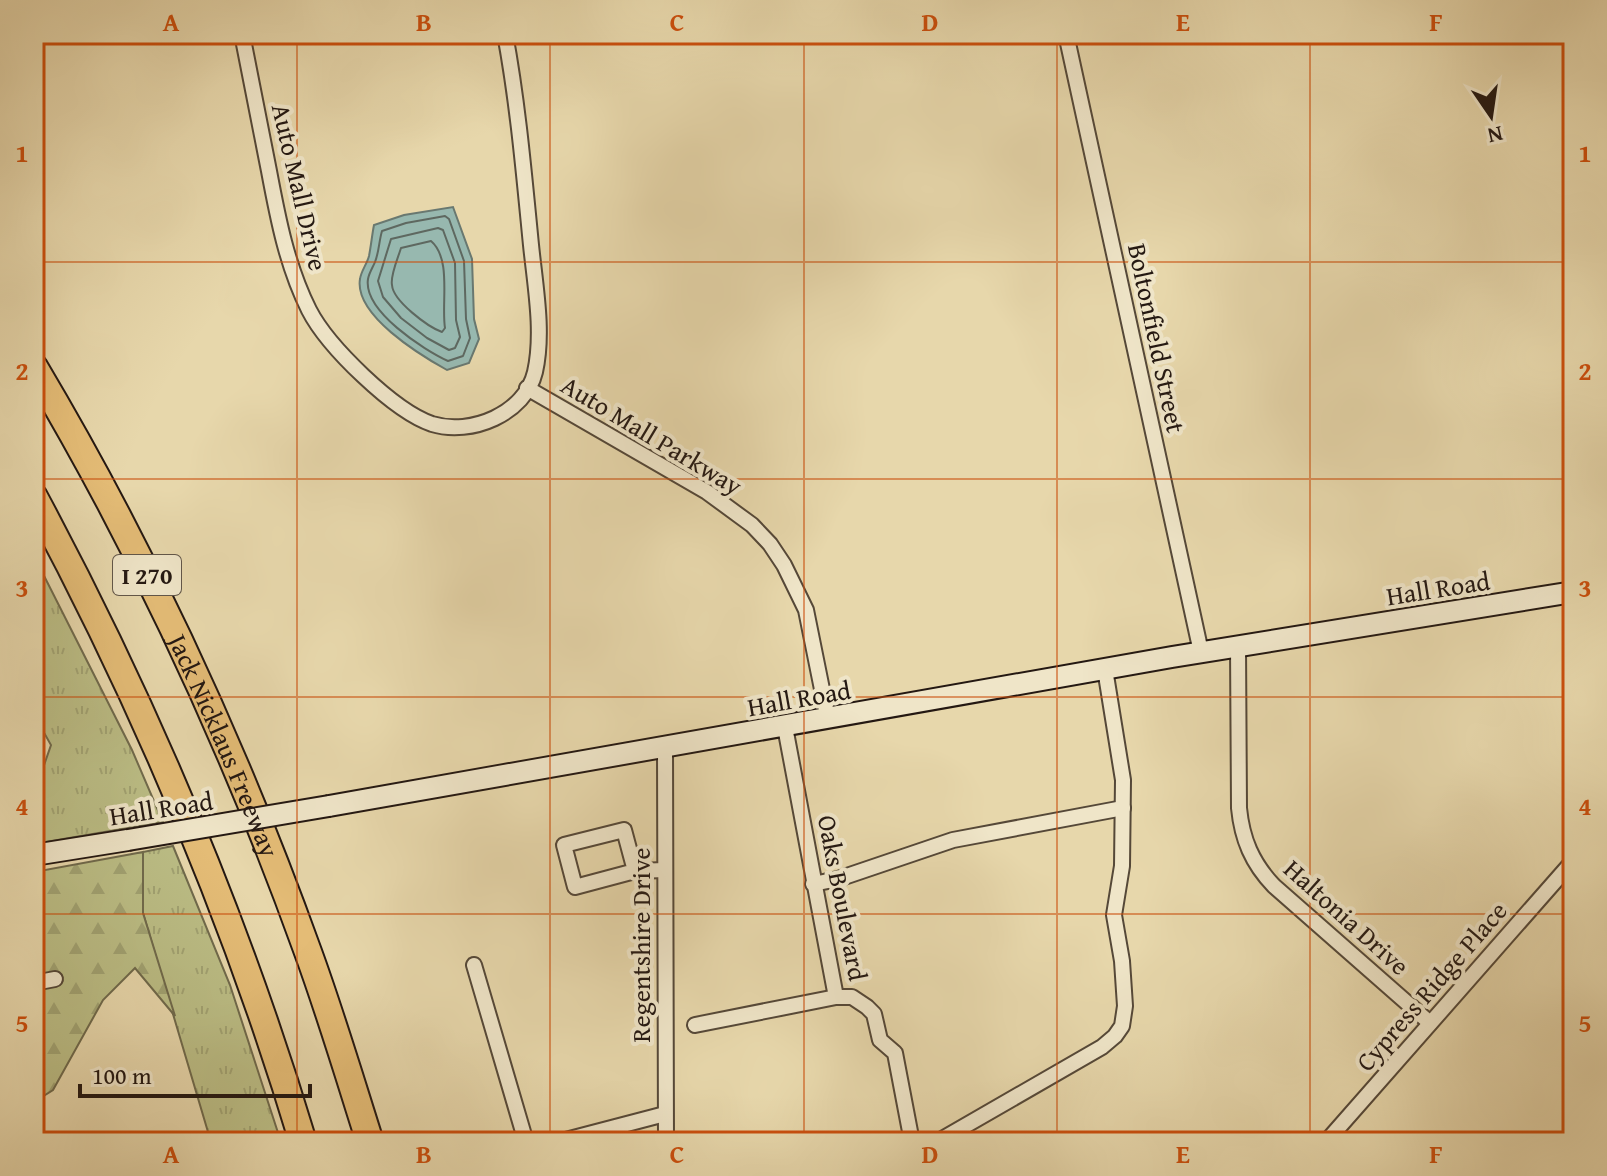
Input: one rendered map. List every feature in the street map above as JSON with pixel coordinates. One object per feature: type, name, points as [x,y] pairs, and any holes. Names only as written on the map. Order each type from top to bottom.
[{"type":"highway","name":"Jack Nicklaus Freeway","points":[[34,367],[132,543],[230,753],[309,953],[370,1142]]},
{"type":"highway","name":"I 270","points":[[34,497],[125,676],[188,823],[263,1023],[303,1142]]},
{"type":"main road","name":"Hall Road","points":[[34,855],[665,748],[1201,652],[1573,592]]},
{"type":"street","name":"Auto Mall Drive","points":[[242,34],[280,229],[294,278],[311,314],[338,350],[404,411],[417,419],[441,426],[461,427],[497,417],[510,408],[527,388]]},
{"type":"street","name":"Auto Mall Parkway","points":[[505,34],[521,139],[536,296],[538,343],[535,374],[527,388],[707,492],[752,525],[770,544],[806,610],[828,719]]},
{"type":"street","name":"Boltonfield Street","points":[[1066,34],[1201,652]]},
{"type":"street","name":"Haltonia Drive","points":[[1238,646],[1239,808],[1241,830],[1249,851],[1260,871],[1274,886],[1430,1023]]},
{"type":"street","points":[[937,1142],[1102,1047],[1122,1026],[1125,1006],[1122,961],[1114,915],[1122,866],[1123,780],[1105,669]]},
{"type":"street","name":"Oaks Boulevard","points":[[785,727],[836,997],[852,997],[867,1007],[874,1014],[880,1040],[895,1053],[912,1142]]},
{"type":"street","name":"Regentshire Drive","points":[[665,748],[666,1142]]},
{"type":"street","points":[[813,884],[838,879],[953,840],[1123,808]]},
{"type":"street","points":[[635,871],[624,830],[564,845],[575,887],[635,871],[665,870]]},
{"type":"street","name":"Cypress Ridge Place","points":[[1326,1142],[1573,861]]},
{"type":"street","points":[[474,965],[526,1142]]},
{"type":"street","points":[[34,983],[55,979]]},
{"type":"street","points":[[695,1025],[836,997]]},
{"type":"street","points":[[558,1142],[665,1114]]},
{"type":"green space","points":[[34,556],[132,750],[163,822],[34,844],[34,773],[42,771],[51,745],[34,715]]},
{"type":"green space","points":[[173,846],[230,985],[281,1142],[211,1142],[143,913],[143,852]]},
{"type":"green space","points":[[143,852],[143,913],[175,1016],[135,968],[103,1000],[53,1090],[34,1102],[34,872]]},
{"type":"water","points":[[453,207],[472,259],[474,319],[479,339],[469,363],[447,370],[421,355],[378,320],[361,293],[360,279],[369,256],[374,225],[404,215]]},
{"type":"railway","points":[[1556,1142],[1573,1123]]}]
